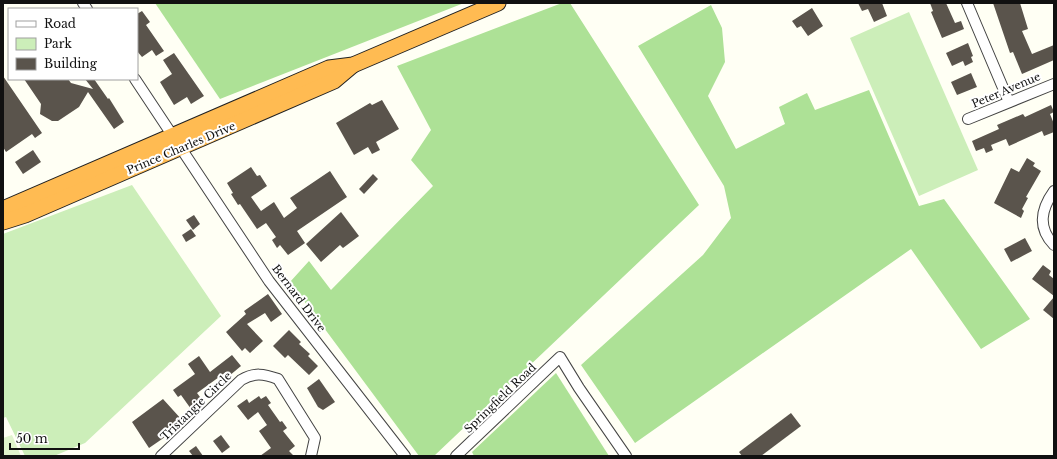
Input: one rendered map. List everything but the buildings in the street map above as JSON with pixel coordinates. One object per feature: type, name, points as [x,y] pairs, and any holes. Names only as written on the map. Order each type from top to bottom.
[{"type":"highway","name":"Prince Charles Drive","points":[[3,222],[25,215],[334,81],[353,65],[489,5]]},
{"type":"highway","name":"Prince Charles Drive","points":[[3,209],[328,68],[353,65]]},
{"type":"street","points":[[967,3],[1009,102]]},
{"type":"street","name":"Bernard Drive","points":[[136,80],[174,135],[269,281],[405,456]]},
{"type":"street","name":"Peter Avenue","points":[[968,119],[1054,84]]},
{"type":"street","points":[[1054,190],[1044,208],[1042,222],[1047,237],[1054,244]]},
{"type":"street","name":"Springfield Road","points":[[456,456],[560,357],[579,388],[626,456]]},
{"type":"street","name":"Tristangie Circle","points":[[161,456],[240,380],[250,375],[260,374],[278,379],[315,438],[311,456]]},
{"type":"green space","points":[[155,3],[464,3],[220,99]]},
{"type":"green space","points":[[562,3],[570,3],[699,205],[434,456],[419,456],[290,282],[309,261],[331,290],[433,186],[411,160],[431,130],[397,66]]},
{"type":"green space","points":[[711,5],[722,28],[725,62],[708,96],[736,149],[785,124],[779,107],[807,93],[815,110],[869,90],[919,206],[944,199],[1030,319],[981,349],[911,249],[635,443],[581,365],[703,255],[731,218],[724,186],[638,46]]},
{"type":"green space","points":[[909,12],[978,170],[919,196],[850,38]]},
{"type":"green space","points":[[132,185],[221,316],[85,443],[54,456],[25,456],[6,417],[3,418],[3,234]]},
{"type":"green space","points":[[556,373],[609,456],[474,456],[472,452]]},
{"type":"green space","points":[[12,435],[21,456],[3,456],[3,438]]}]
